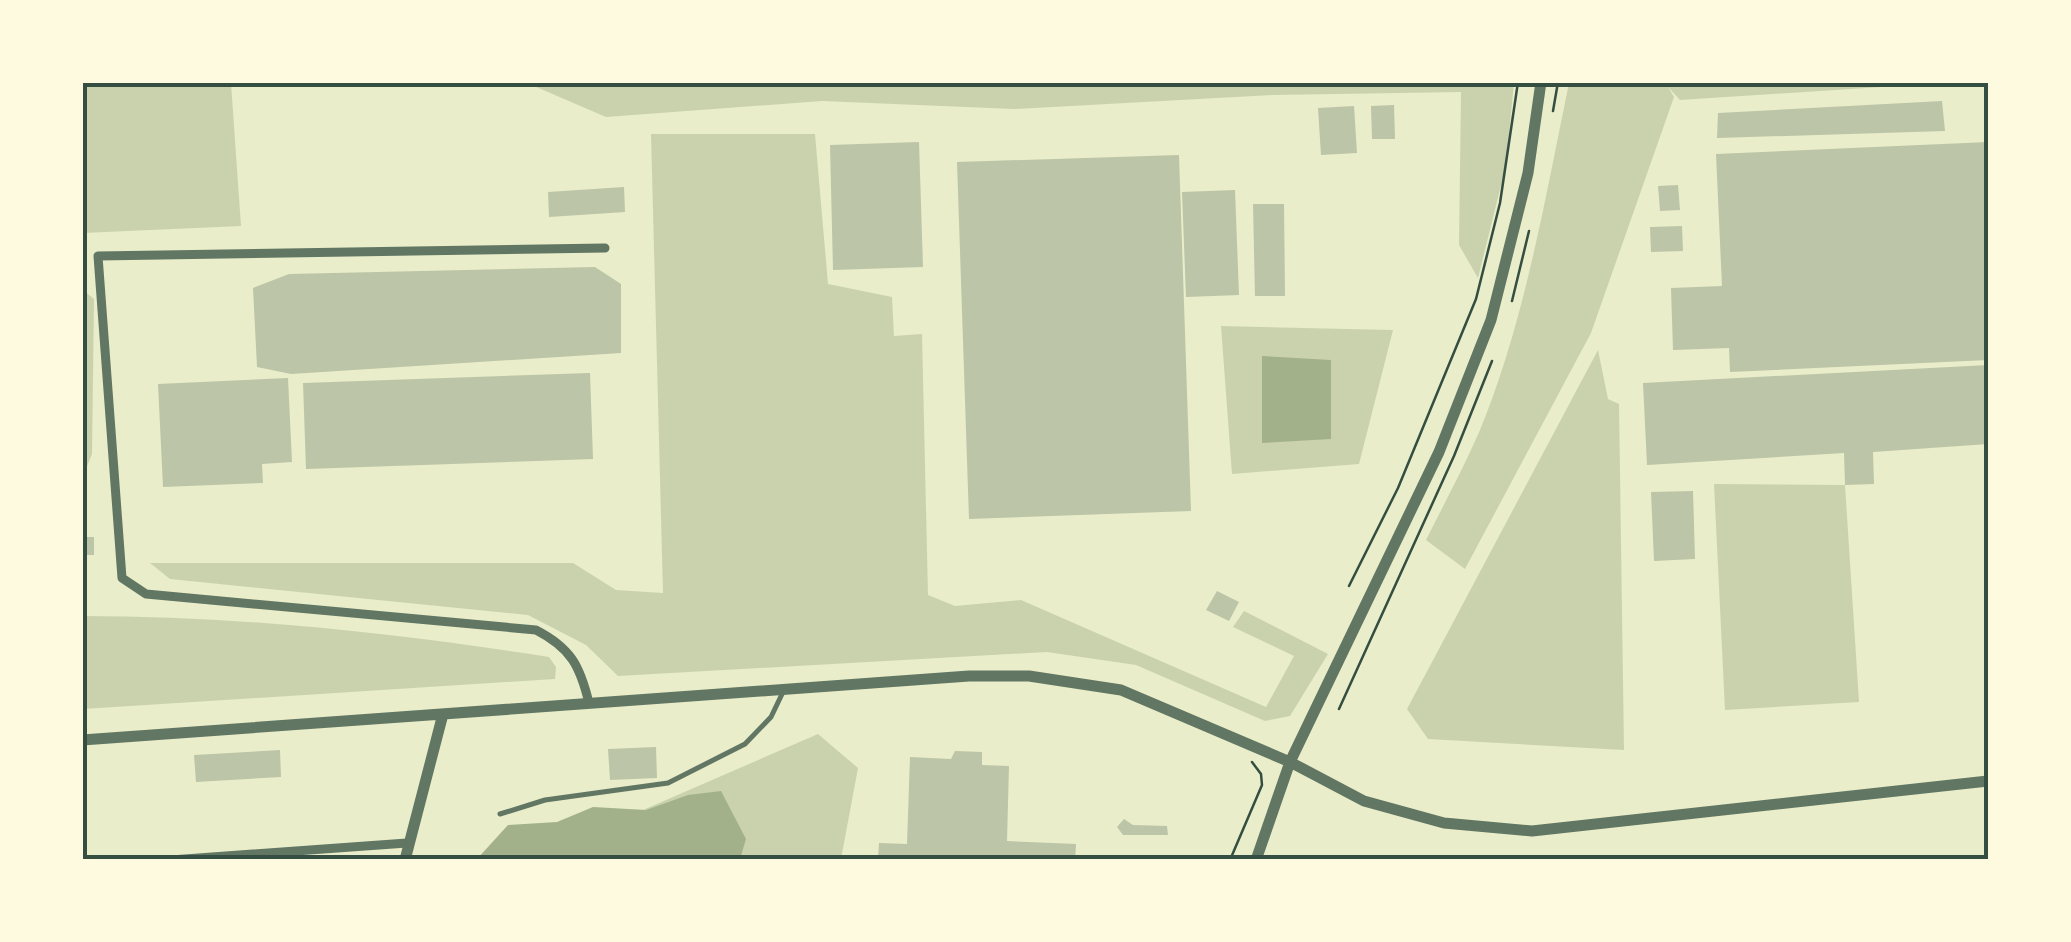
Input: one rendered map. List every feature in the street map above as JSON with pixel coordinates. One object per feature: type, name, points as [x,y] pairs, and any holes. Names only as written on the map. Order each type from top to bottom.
[{"type":"street","points":[[1256,860],[1290,762],[1439,452],[1491,320],[1528,174],[1541,82]]},
{"type":"street","points":[[589,704],[580,664],[560,642],[536,630],[146,594],[122,578],[98,256],[606,248]]},
{"type":"street","points":[[82,740],[970,676],[1083,681],[1154,702],[1290,762],[1364,801],[1444,823],[1532,831],[1988,781]]},
{"type":"street","points":[[405,860],[443,714]]},
{"type":"street","points":[[171,860],[407,843]]},
{"type":"lane","points":[[500,814],[604,789],[668,782],[745,744],[771,717],[785,689]]},
{"type":"path","points":[[1349,586],[1398,488],[1476,299],[1500,202],[1518,82]]},
{"type":"path","points":[[1230,860],[1262,785],[1261,774],[1252,761]]},
{"type":"shaded area","points":[[82,83],[231,83],[241,226],[83,233]]},
{"type":"shaded area","points":[[527,83],[1514,83],[1506,165],[1478,278],[1459,245],[1461,92],[1273,95],[1014,109],[822,101],[606,117]]},
{"type":"shaded area","points":[[1569,83],[1943,83],[1680,100],[1668,87],[1674,97],[1591,333],[1465,569],[1426,540],[1480,430],[1510,346]]},
{"type":"shaded area","points":[[651,134],[815,134],[828,284],[892,297],[894,336],[922,334],[928,595],[955,606],[1021,600],[1266,707],[1294,656],[1233,627],[1244,611],[1328,654],[1290,716],[1265,721],[1136,665],[1047,652],[618,676],[586,645],[528,615],[170,579],[150,563],[573,563],[616,590],[663,593]]},
{"type":"shaded area","points":[[83,290],[94,299],[92,454],[83,476]]},
{"type":"shaded area","points":[[1221,326],[1393,330],[1359,464],[1232,474]]},
{"type":"shaded area","points":[[1598,350],[1608,399],[1619,404],[1624,750],[1428,739],[1407,709]]},
{"type":"shaded area","points":[[1262,356],[1331,360],[1331,439],[1262,443]]},
{"type":"shaded area","points":[[1714,484],[1845,485],[1859,702],[1725,710]]},
{"type":"shaded area","points":[[83,616],[258,623],[433,640],[549,657],[556,667],[555,679],[83,709]]},
{"type":"shaded area","points":[[818,734],[858,768],[841,859],[578,860],[597,830]]},
{"type":"shaded area","points":[[721,791],[746,839],[740,859],[477,859],[508,825],[557,822],[593,807],[646,810],[688,795]]},
{"type":"building","points":[[1942,101],[1945,131],[1717,138],[1718,113]]},
{"type":"building","points":[[1394,105],[1395,139],[1372,139],[1371,106]]},
{"type":"building","points":[[1354,106],[1357,153],[1321,155],[1318,108]]},
{"type":"building","points":[[919,142],[923,267],[833,270],[830,145]]},
{"type":"building","points":[[1988,142],[1988,360],[1730,372],[1729,348],[1673,350],[1671,288],[1722,286],[1716,154]]},
{"type":"building","points":[[1179,155],[1191,511],[969,519],[957,162]]},
{"type":"building","points":[[1678,185],[1680,210],[1660,211],[1658,186]]},
{"type":"building","points":[[624,187],[625,212],[549,217],[548,192]]},
{"type":"building","points":[[1235,190],[1239,295],[1186,297],[1182,192]]},
{"type":"building","points":[[1253,204],[1284,204],[1285,296],[1255,296]]},
{"type":"building","points":[[1682,226],[1683,251],[1651,252],[1650,227]]},
{"type":"building","points":[[595,267],[621,284],[621,353],[291,374],[257,367],[253,288],[289,274]]},
{"type":"building","points":[[1988,365],[1988,444],[1873,452],[1874,484],[1845,485],[1844,453],[1647,465],[1643,383]]},
{"type":"building","points":[[590,373],[593,459],[306,469],[303,383]]},
{"type":"building","points":[[288,378],[292,462],[262,464],[263,483],[163,487],[158,384]]},
{"type":"building","points":[[1693,491],[1695,559],[1654,561],[1651,492]]},
{"type":"building","points":[[82,537],[94,537],[94,555],[82,555]]},
{"type":"building","points":[[1217,591],[1239,602],[1229,621],[1206,610]]},
{"type":"building","points":[[656,747],[657,778],[610,780],[608,749]]},
{"type":"building","points":[[280,750],[281,777],[196,782],[194,755]]},
{"type":"building","points":[[955,751],[982,752],[982,765],[1009,766],[1007,841],[1076,844],[1075,860],[878,860],[879,843],[907,844],[910,757],[951,759]]},
{"type":"building","points":[[1124,819],[1133,825],[1167,826],[1168,835],[1123,835],[1117,827]]}]
